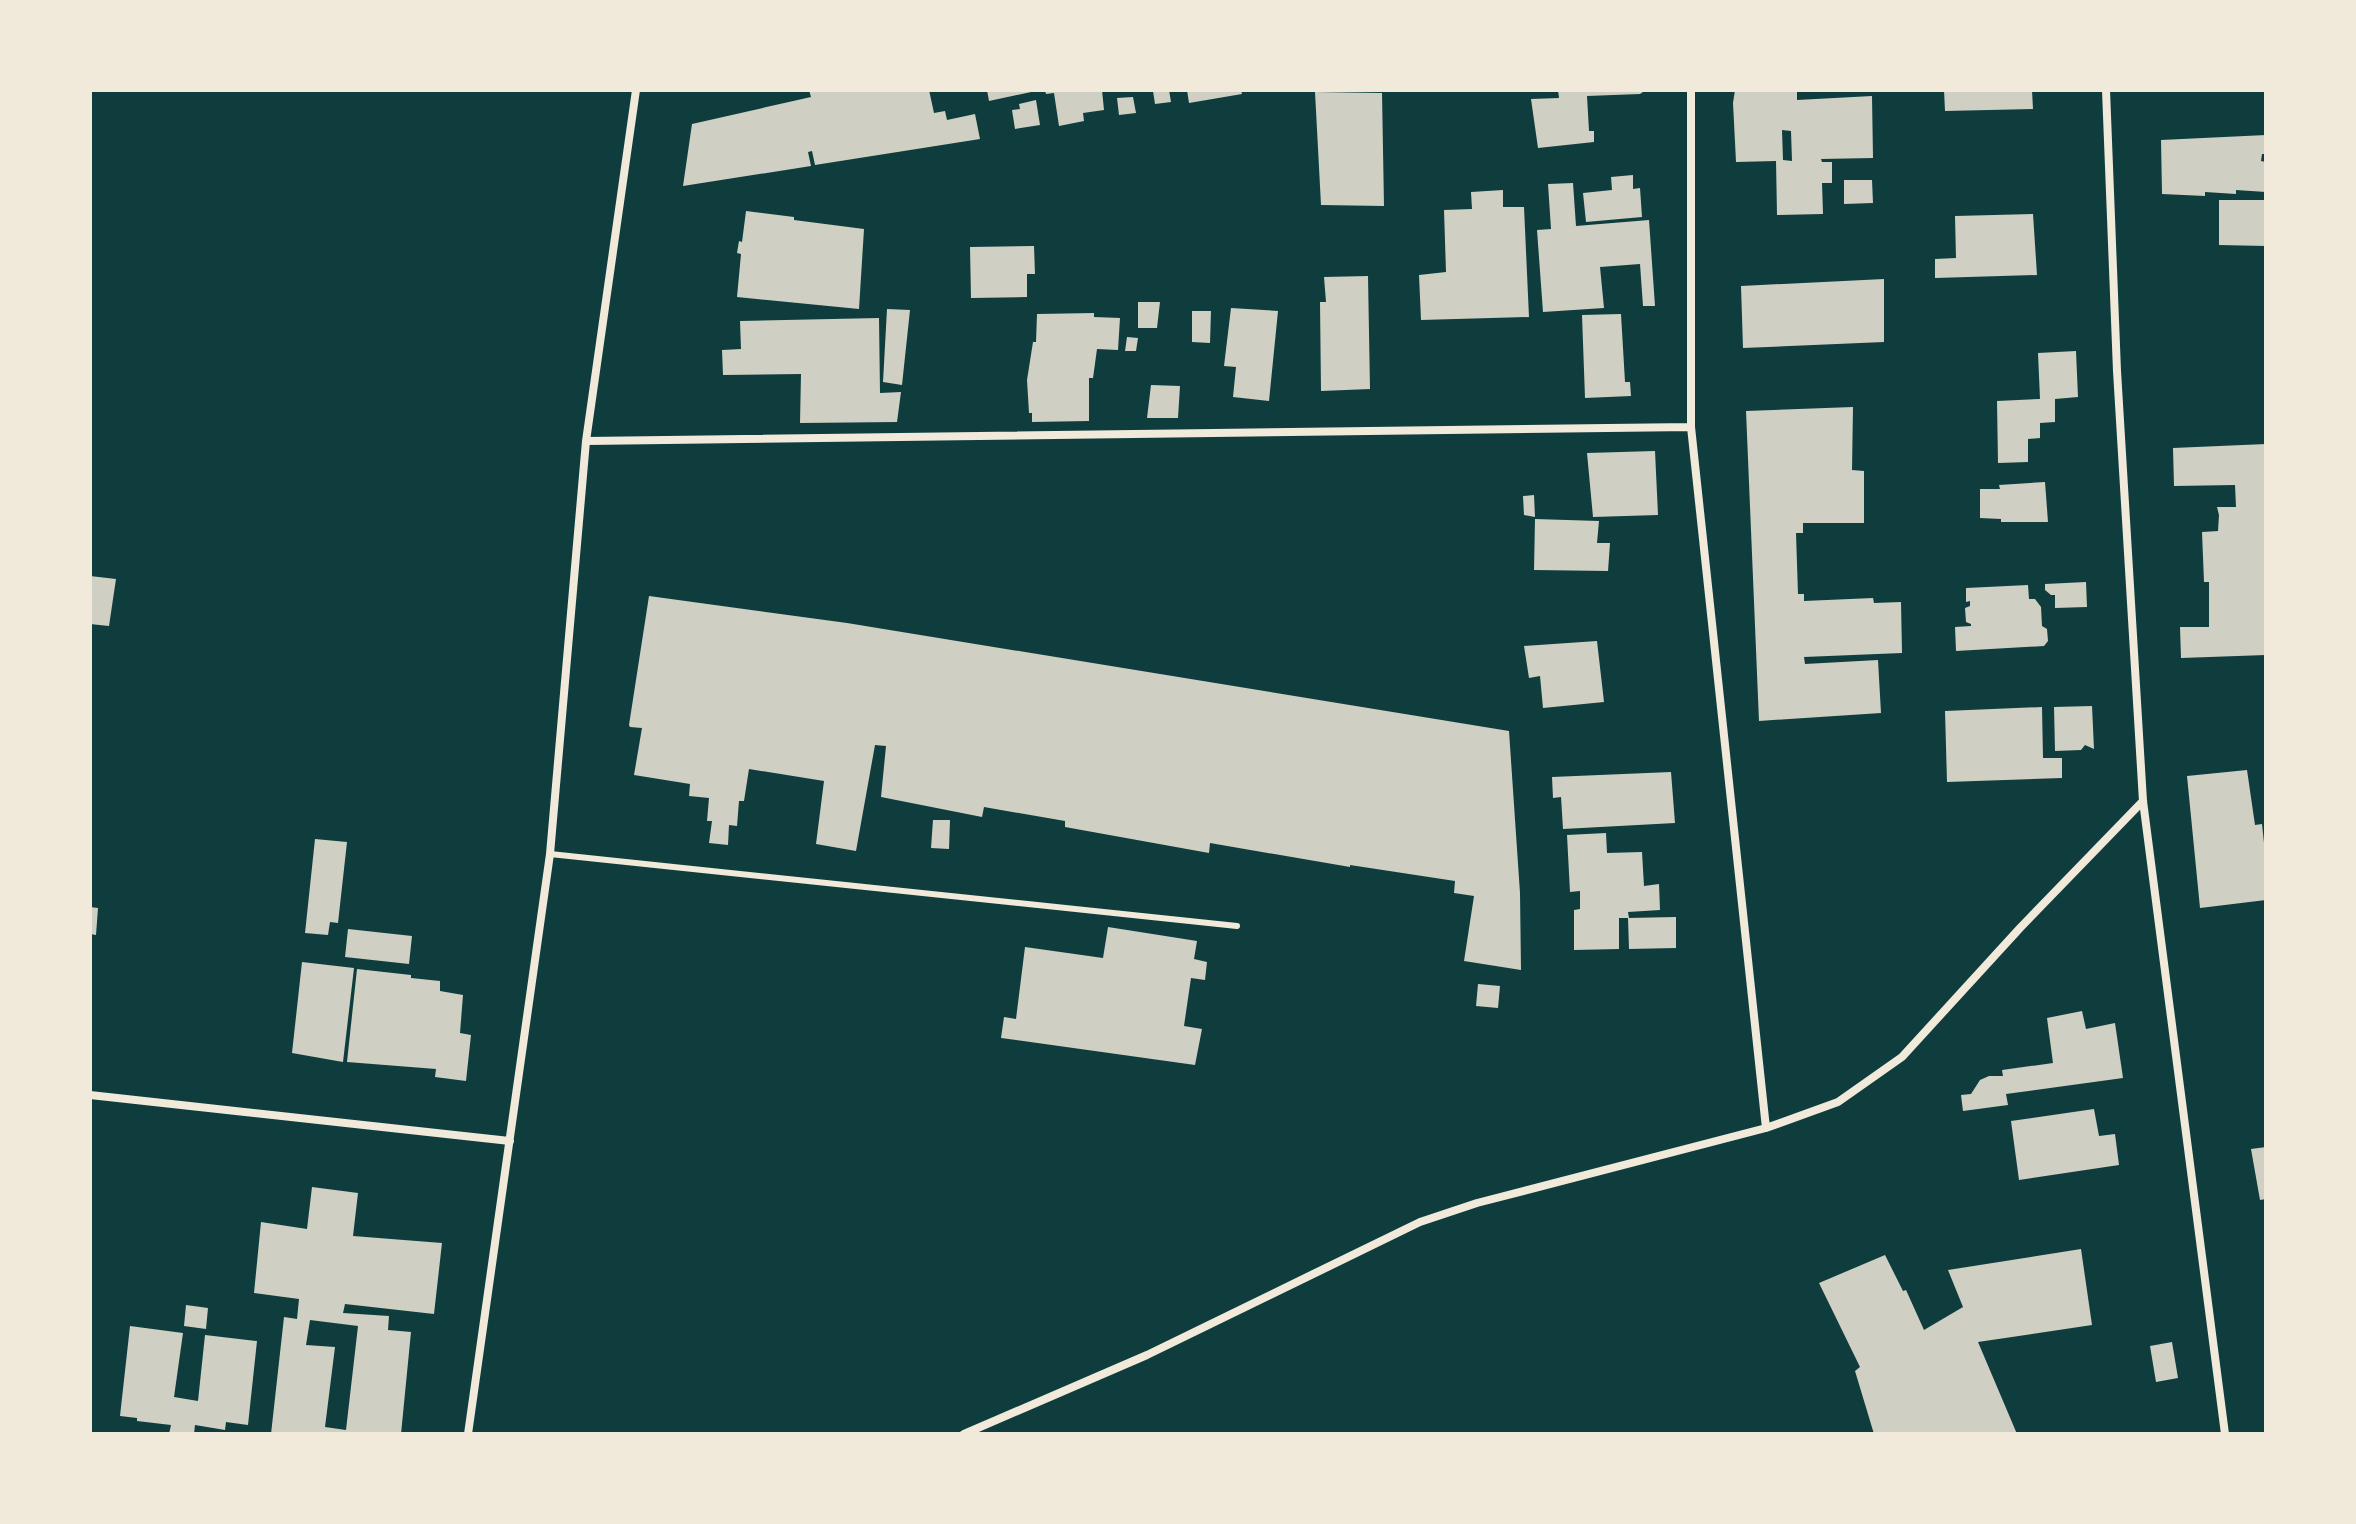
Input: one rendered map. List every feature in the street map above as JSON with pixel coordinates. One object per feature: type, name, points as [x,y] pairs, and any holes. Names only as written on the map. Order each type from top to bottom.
[{"type":"street","points":[[468,1434],[550,854],[586,441],[636,90]]},
{"type":"street","points":[[1691,90],[1691,427],[1766,1128]]},
{"type":"street","points":[[2106,90],[2117,371],[2143,801],[2225,1434]]},
{"type":"street","points":[[586,441],[1691,427]]},
{"type":"street","points":[[964,1434],[1147,1355],[1420,1222],[1477,1203],[1766,1128],[1838,1102],[1902,1057],[2020,928],[2143,801]]},
{"type":"street","points":[[90,1095],[510,1141]]},
{"type":"lane","points":[[550,854],[1237,926]]},
{"type":"building","points":[[809,90],[929,90],[934,113],[945,111],[947,120],[975,114],[980,139],[815,165],[812,151],[808,152],[811,166],[683,186],[692,124],[811,97]]},
{"type":"building","points":[[987,90],[1036,90],[1036,91],[989,101]]},
{"type":"building","points":[[1045,90],[1102,90],[1104,110],[1083,113],[1084,121],[1059,126],[1054,93],[1046,94]]},
{"type":"building","points":[[1169,90],[1171,102],[1155,104],[1153,91]]},
{"type":"building","points":[[1187,90],[1241,90],[1242,94],[1189,103]]},
{"type":"building","points":[[1558,90],[1646,90],[1640,94],[1587,96],[1589,131],[1594,131],[1594,142],[1538,148],[1531,99],[1559,98]]},
{"type":"building","points":[[1735,90],[1797,90],[1797,100],[1872,96],[1873,158],[1821,159],[1822,162],[1832,162],[1832,183],[1822,183],[1823,214],[1777,215],[1776,161],[1736,162]],"holes":[[[1782,130],[1791,131],[1792,161],[1783,160]]]},
{"type":"building","points":[[1944,90],[2032,90],[2033,109],[1945,111]]},
{"type":"building","points":[[1315,92],[1382,93],[1384,206],[1321,205]]},
{"type":"building","points":[[1133,97],[1136,113],[1119,115],[1117,98]]},
{"type":"building","points":[[1036,100],[1040,125],[1015,129],[1012,110],[1020,109],[1019,104]]},
{"type":"building","points":[[2266,135],[2266,154],[2262,154],[2261,161],[2266,162],[2266,192],[2205,192],[2205,196],[2162,194],[2161,140]]},
{"type":"building","points":[[1633,175],[1633,189],[1640,188],[1642,217],[1586,222],[1583,193],[1612,190],[1611,177]]},
{"type":"building","points":[[1844,180],[1872,180],[1873,203],[1844,204]]},
{"type":"building","points":[[1573,183],[1576,226],[1649,220],[1655,306],[1643,306],[1640,264],[1600,267],[1604,308],[1543,312],[1537,230],[1551,229],[1548,184]]},
{"type":"building","points":[[1503,190],[1503,207],[1524,207],[1529,317],[1421,320],[1419,275],[1446,272],[1444,210],[1472,209],[1471,192]]},
{"type":"building","points":[[2219,200],[2266,200],[2266,246],[2219,245]]},
{"type":"building","points":[[746,211],[864,229],[859,309],[737,297],[741,254],[737,253],[739,241],[742,242]]},
{"type":"building","points":[[2033,214],[2037,275],[1935,278],[1935,259],[1956,258],[1955,216]]},
{"type":"building","points":[[1034,246],[1035,274],[1027,274],[1027,297],[971,298],[970,247]]},
{"type":"building","points":[[1368,276],[1370,389],[1321,391],[1320,302],[1326,302],[1324,277]]},
{"type":"building","points":[[1884,279],[1884,342],[1743,348],[1741,286]]},
{"type":"building","points":[[1138,302],[1160,302],[1157,328],[1138,328]]},
{"type":"building","points":[[1231,308],[1278,311],[1269,401],[1233,397],[1236,367],[1224,366]]},
{"type":"building","points":[[887,309],[910,310],[902,385],[883,382]]},
{"type":"building","points":[[1192,311],[1211,311],[1210,343],[1192,342]]},
{"type":"building","points":[[1094,313],[1094,317],[1120,318],[1118,350],[1097,349],[1093,378],[1089,378],[1089,421],[1032,422],[1027,380],[1033,342],[1036,342],[1037,314]]},
{"type":"building","points":[[1621,314],[1625,382],[1630,382],[1631,396],[1585,398],[1582,315]]},
{"type":"building","points":[[879,318],[880,393],[901,392],[897,422],[800,423],[801,374],[723,375],[722,350],[741,349],[740,321]]},
{"type":"building","points":[[1127,337],[1138,338],[1136,351],[1125,351]]},
{"type":"building","points":[[2076,351],[2078,397],[2055,399],[2055,422],[2040,423],[2040,438],[2028,439],[2028,462],[1998,463],[1997,401],[2040,399],[2038,353]]},
{"type":"building","points":[[1151,385],[1180,386],[1178,418],[1147,418]]},
{"type":"building","points":[[1853,407],[1852,470],[1864,471],[1864,523],[1803,523],[1803,533],[1796,533],[1798,594],[1804,594],[1804,601],[1873,598],[1874,603],[1901,602],[1902,653],[1804,657],[1805,664],[1878,660],[1881,713],[1759,721],[1746,411]]},
{"type":"building","points":[[2266,444],[2266,655],[2181,658],[2180,627],[2209,627],[2209,582],[2204,582],[2202,532],[2218,531],[2217,507],[2236,507],[2235,485],[2174,486],[2173,448]]},
{"type":"building","points":[[1655,451],[1658,515],[1593,517],[1587,453]]},
{"type":"building","points":[[2045,482],[2048,522],[2001,522],[2001,519],[1980,518],[1980,489]]},
{"type":"building","points":[[1534,495],[1535,517],[1524,515],[1523,496]]},
{"type":"building","points":[[1535,519],[1599,521],[1597,543],[1610,543],[1608,571],[1534,570]]},
{"type":"building","points":[[90,576],[116,579],[109,626],[90,624]]},
{"type":"building","points":[[2086,582],[2087,607],[2055,608],[2055,595],[2045,590],[2045,584]]},
{"type":"building","points":[[2028,585],[2029,599],[2035,599],[2041,607],[2042,626],[2047,629],[2048,641],[2044,646],[1956,651],[1955,627],[1971,626],[1966,622],[1965,608],[1970,606],[1970,601],[1966,602],[1966,588]]},
{"type":"building","points":[[649,596],[847,623],[1509,731],[1520,893],[1521,970],[1464,961],[1474,896],[1454,893],[1455,881],[1210,843],[1209,853],[1065,827],[1065,821],[984,807],[982,817],[881,797],[886,746],[875,745],[856,851],[816,844],[824,781],[749,769],[744,801],[739,801],[737,826],[729,825],[728,845],[709,843],[712,821],[707,821],[709,798],[689,796],[690,784],[634,775],[642,728],[629,725]]},
{"type":"building","points":[[1597,641],[1604,702],[1543,708],[1540,676],[1529,678],[1524,646]]},
{"type":"building","points":[[2092,706],[2094,749],[2085,745],[2081,750],[2055,751],[2054,707]]},
{"type":"building","points":[[2042,707],[2043,758],[2062,758],[2062,778],[1947,782],[1945,711]]},
{"type":"building","points":[[2247,770],[2255,825],[2262,824],[2266,842],[2266,900],[2200,908],[2187,776]]},
{"type":"building","points":[[1671,772],[1675,823],[1563,829],[1561,797],[1553,798],[1552,777]]},
{"type":"building","points":[[933,820],[950,820],[949,849],[931,848]]},
{"type":"building","points":[[1606,833],[1607,853],[1642,852],[1644,886],[1659,884],[1660,910],[1628,912],[1629,918],[1619,918],[1619,949],[1574,950],[1574,910],[1580,909],[1580,891],[1570,892],[1567,835]]},
{"type":"building","points":[[315,839],[347,842],[338,923],[330,922],[328,935],[305,933]]},
{"type":"building","points":[[90,907],[98,908],[96,935],[90,934]]},
{"type":"building","points":[[1676,917],[1676,948],[1629,949],[1628,918]]},
{"type":"building","points":[[1108,927],[1197,941],[1194,959],[1207,962],[1205,980],[1191,978],[1184,1026],[1202,1029],[1195,1065],[1001,1038],[1004,1017],[1016,1019],[1025,947],[1103,958]]},
{"type":"building","points":[[348,929],[412,936],[409,964],[345,957]]},
{"type":"building","points":[[302,962],[354,968],[343,1062],[292,1053]]},
{"type":"building","points":[[357,969],[440,981],[440,991],[463,995],[460,1033],[471,1035],[466,1081],[435,1077],[436,1069],[347,1062]]},
{"type":"building","points":[[1478,984],[1500,986],[1498,1008],[1476,1006]]},
{"type":"building","points":[[2082,1011],[2086,1029],[2115,1023],[2123,1078],[2006,1094],[2008,1105],[1963,1111],[1961,1095],[1971,1094],[1980,1080],[2003,1076],[2002,1070],[2053,1063],[2047,1018]]},
{"type":"building","points":[[2094,1109],[2099,1136],[2115,1134],[2119,1165],[2019,1180],[2011,1121]]},
{"type":"building","points":[[2266,1147],[2266,1199],[2260,1200],[2251,1149]]},
{"type":"building","points":[[312,1187],[358,1193],[353,1236],[442,1243],[434,1314],[345,1304],[343,1313],[389,1316],[388,1330],[411,1332],[401,1434],[271,1434],[284,1317],[297,1319],[299,1299],[254,1293],[261,1222],[307,1229]],"holes":[[[310,1320],[358,1326],[346,1430],[325,1427],[335,1347],[306,1345]]]},
{"type":"building","points":[[2081,1249],[2092,1325],[1978,1342],[2017,1434],[1874,1434],[1855,1371],[1860,1367],[1819,1283],[1885,1255],[1903,1291],[1906,1290],[1924,1330],[1963,1307],[1948,1270]]},
{"type":"building","points":[[186,1305],[208,1308],[206,1329],[184,1326]]},
{"type":"building","points":[[130,1326],[183,1333],[174,1397],[198,1401],[205,1335],[257,1341],[248,1425],[226,1422],[225,1430],[195,1425],[194,1434],[169,1434],[171,1425],[120,1416]]},
{"type":"building","points":[[2172,1342],[2178,1378],[2156,1382],[2150,1346]]}]
